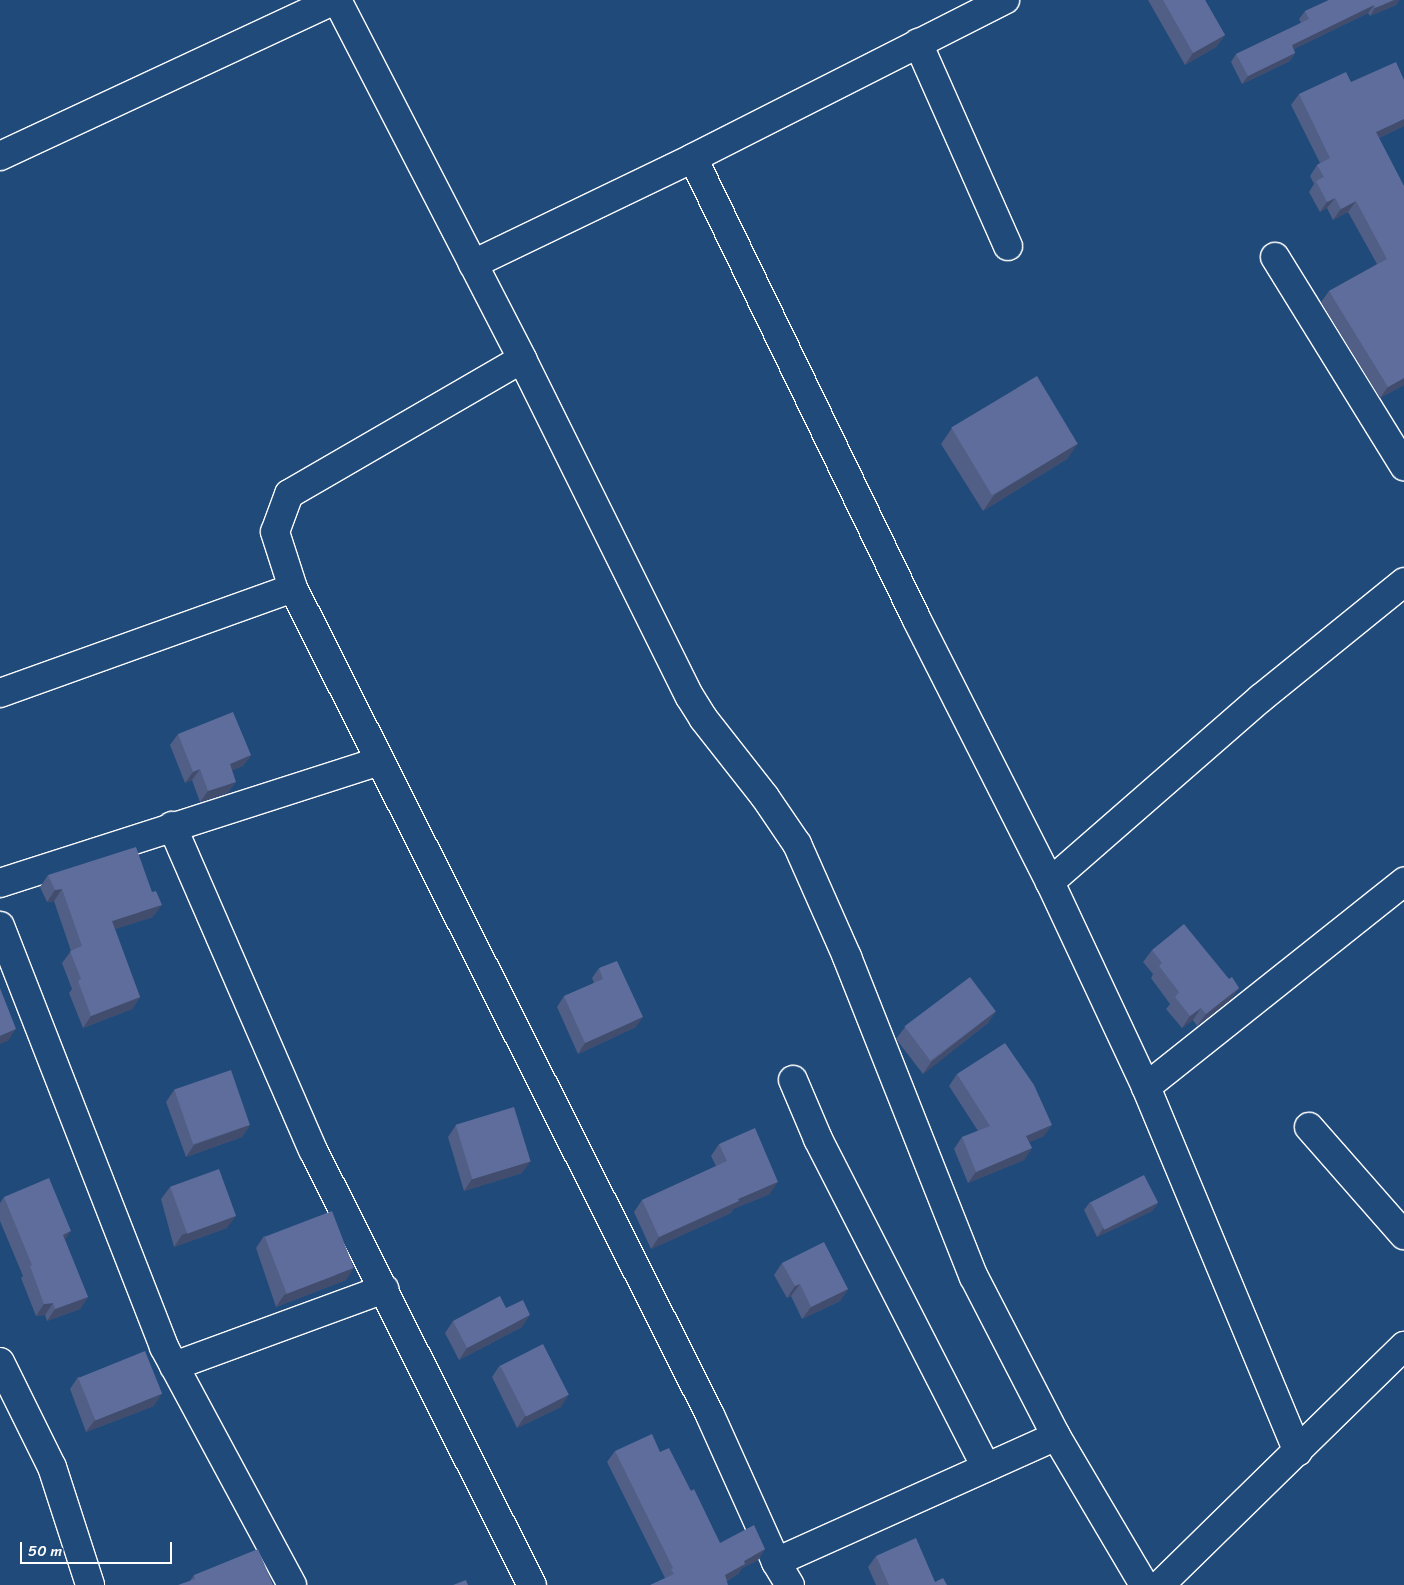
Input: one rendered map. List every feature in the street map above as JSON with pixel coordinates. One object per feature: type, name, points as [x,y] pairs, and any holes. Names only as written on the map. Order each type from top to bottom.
[{"type":"street","points":[[0,156],[336,0],[522,359],[690,697],[703,718],[778,815],[797,844],[847,957],[974,1276],[1056,1436],[1144,1585]]},
{"type":"street","points":[[473,264],[693,158],[1005,0]]},
{"type":"street","points":[[918,43],[1008,246]]},
{"type":"street","points":[[693,158],[917,620],[1050,882],[1146,1086],[1298,1452]]},
{"type":"street","points":[[1275,258],[1404,466]]},
{"type":"street","points":[[522,359],[289,494],[275,532],[293,588],[710,1415],[783,1574],[986,1468],[1056,1436]]},
{"type":"street","points":[[1050,882],[1261,698],[1404,582]]},
{"type":"street","points":[[0,693],[293,588]]},
{"type":"street","points":[[0,883],[380,760]]},
{"type":"street","points":[[172,826],[313,1150],[532,1585]]},
{"type":"street","points":[[1146,1086],[1404,882]]},
{"type":"street","points":[[0,926],[161,1338],[174,1366],[292,1585]]},
{"type":"street","points":[[793,1080],[818,1139],[986,1468]]},
{"type":"street","points":[[1310,1127],[1404,1235]]},
{"type":"street","points":[[174,1366],[384,1289]]},
{"type":"street","points":[[1160,1585],[1298,1452],[1404,1346]]},
{"type":"street","points":[[0,1362],[52,1468],[90,1585]]},
{"type":"building","points":[[1163,0],[1205,0],[1225,35],[1193,53]]},
{"type":"building","points":[[1329,0],[1394,0],[1375,8],[1374,5],[1292,45],[1295,53],[1248,76],[1236,54],[1309,19],[1305,11]]},
{"type":"building","points":[[1396,62],[1404,80],[1404,119],[1376,132],[1404,186],[1404,378],[1388,387],[1329,291],[1387,259],[1356,201],[1341,209],[1335,198],[1327,202],[1316,181],[1324,177],[1317,165],[1330,158],[1299,94],[1346,72],[1351,82]]},
{"type":"building","points":[[1037,376],[1078,444],[992,495],[951,428]]},
{"type":"building","points":[[233,712],[251,755],[230,764],[236,782],[208,791],[200,769],[193,772],[178,734]]},
{"type":"building","points":[[136,847],[152,892],[156,891],[162,905],[112,921],[140,997],[91,1016],[78,981],[81,979],[70,951],[82,946],[62,889],[55,890],[48,875]]},
{"type":"building","points":[[1184,924],[1229,979],[1232,977],[1239,988],[1206,1014],[1201,1008],[1190,1016],[1175,997],[1179,992],[1159,966],[1162,963],[1152,950]]},
{"type":"building","points":[[617,961],[643,1017],[585,1043],[564,996],[603,979],[599,968]]},
{"type":"building","points":[[970,977],[996,1011],[930,1061],[905,1026]]},
{"type":"building","points":[[0,988],[16,1029],[0,1036]]},
{"type":"building","points":[[1005,1043],[1034,1085],[1052,1125],[1026,1136],[1032,1148],[976,1172],[962,1137],[990,1126],[957,1074]]},
{"type":"building","points":[[231,1070],[250,1125],[193,1144],[174,1090]]},
{"type":"building","points":[[514,1107],[531,1162],[472,1179],[456,1125]]},
{"type":"building","points":[[755,1128],[778,1182],[659,1237],[642,1200],[727,1161],[719,1144]]},
{"type":"building","points":[[219,1169],[236,1216],[187,1234],[170,1187]]},
{"type":"building","points":[[1144,1175],[1158,1203],[1105,1230],[1091,1202]]},
{"type":"building","points":[[49,1178],[71,1231],[63,1235],[88,1297],[55,1309],[53,1303],[44,1304],[30,1266],[32,1265],[4,1197]]},
{"type":"building","points":[[332,1211],[354,1268],[287,1294],[265,1237]]},
{"type":"building","points":[[824,1242],[848,1289],[811,1307],[800,1284],[795,1286],[782,1263]]},
{"type":"building","points":[[500,1296],[506,1308],[523,1300],[530,1315],[467,1348],[453,1321]]},
{"type":"building","points":[[543,1344],[569,1395],[526,1417],[500,1366]]},
{"type":"building","points":[[145,1351],[162,1394],[95,1421],[78,1378]]},
{"type":"building","points":[[652,1434],[660,1452],[669,1448],[691,1491],[694,1489],[720,1543],[754,1525],[765,1549],[744,1561],[745,1564],[725,1575],[728,1585],[650,1585],[674,1574],[671,1569],[673,1568],[615,1451]]},
{"type":"building","points":[[916,1538],[935,1582],[943,1578],[947,1585],[889,1585],[876,1556]]},
{"type":"building","points":[[258,1549],[273,1585],[178,1585],[195,1579],[194,1575]]},
{"type":"building","points":[[466,1580],[468,1585],[453,1585]]}]
